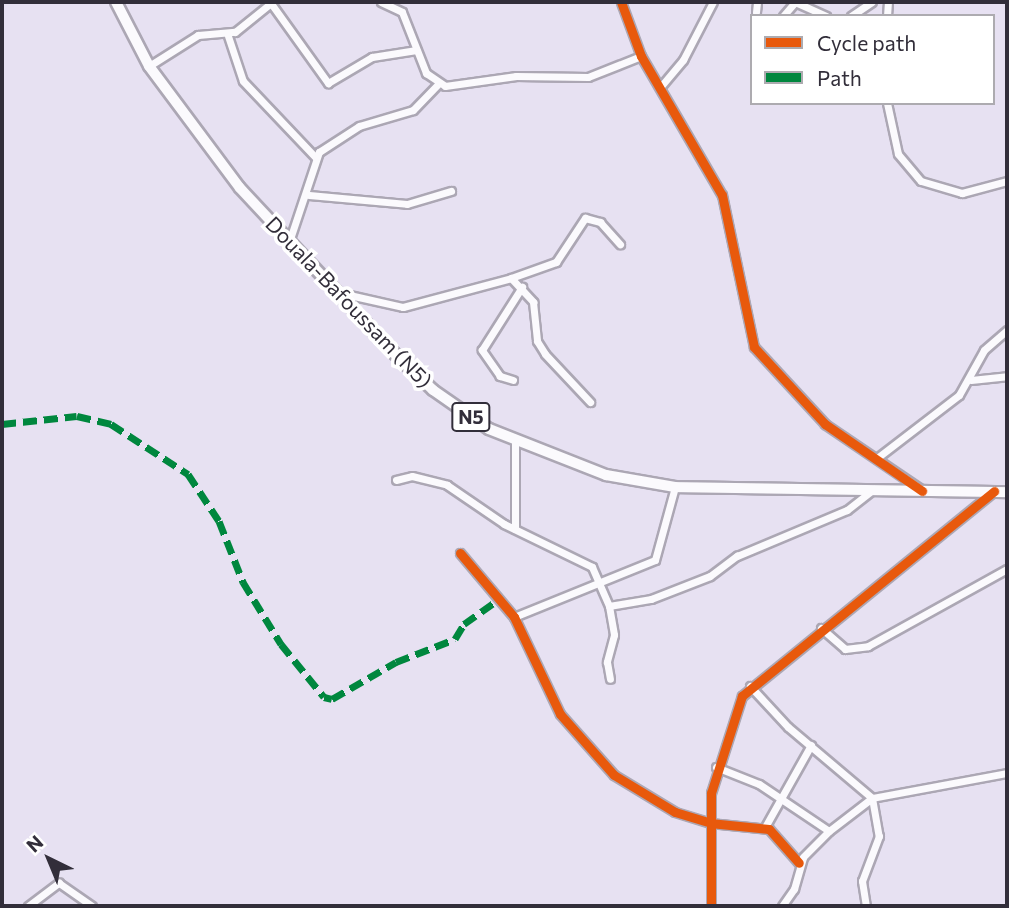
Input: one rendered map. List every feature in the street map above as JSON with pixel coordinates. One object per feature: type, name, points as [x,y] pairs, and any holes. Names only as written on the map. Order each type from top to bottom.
[{"type":"highway","name":"Douala-Bafoussam (N5)","points":[[117,2],[149,66],[201,139],[289,242],[433,390],[515,442],[606,475],[675,487],[1002,490]]},
{"type":"street","points":[[149,66],[198,35],[228,36],[270,2],[328,83],[372,57],[416,50]]},
{"type":"street","points":[[381,2],[397,5],[416,50],[438,84]]},
{"type":"street","points":[[621,2],[624,17],[641,56],[662,85],[722,195],[754,347],[810,411],[922,491]]},
{"type":"street","points":[[624,17],[627,2]]},
{"type":"street","points":[[662,85],[683,60],[713,2]]},
{"type":"street","points":[[756,12],[757,2]]},
{"type":"street","points":[[794,2],[821,14]]},
{"type":"street","points":[[854,14],[872,2]]},
{"type":"street","points":[[228,36],[243,81],[315,157]]},
{"type":"street","points":[[289,242],[309,195],[315,157],[359,127],[413,110],[438,84],[588,77],[641,56]]},
{"type":"street","points":[[887,105],[898,154],[921,181],[962,193],[1007,181]]},
{"type":"street","points":[[309,195],[407,204],[452,191]]},
{"type":"street","points":[[335,292],[403,307],[511,278],[559,260],[585,218],[600,222],[620,244]]},
{"type":"street","points":[[511,278],[522,288],[536,309],[537,341],[545,354],[590,402]]},
{"type":"street","points":[[513,380],[500,376],[482,350],[522,288]]},
{"type":"street","points":[[877,458],[943,410],[971,380],[984,350],[1007,330]]},
{"type":"street","points":[[971,380],[1007,376]]},
{"type":"street","points":[[515,442],[515,529]]},
{"type":"street","points":[[396,480],[412,476],[447,485],[515,529],[585,562],[603,585],[609,606],[614,635],[607,662],[610,679]]},
{"type":"street","points":[[514,617],[603,585],[655,560],[675,487]]},
{"type":"street","points":[[609,606],[651,599],[710,576],[737,556],[847,510],[874,489]]},
{"type":"street","points":[[711,906],[710,823],[716,767],[737,704],[750,686],[821,628],[1002,490]]},
{"type":"street","points":[[460,553],[514,617],[559,714],[614,775],[657,804],[710,823],[765,827],[799,863]]},
{"type":"street","points":[[821,628],[845,649],[868,646],[1007,569]]},
{"type":"street","points":[[750,686],[872,799],[878,836],[863,876],[866,906]]},
{"type":"street","points":[[765,827],[784,800],[811,745]]},
{"type":"street","points":[[716,767],[784,800],[829,831]]},
{"type":"street","points":[[787,905],[799,863],[829,831],[872,799],[1007,774]]},
{"type":"street","points":[[28,906],[59,883],[92,906]]},
{"type":"marked path","points":[[2,424],[77,416],[111,424],[188,474],[219,521],[243,582],[281,644],[324,697],[332,699],[396,662],[455,639],[464,624],[499,599]]},
{"type":"cycle path","points":[[621,2],[641,56],[722,195],[754,347],[825,424],[922,491]]},
{"type":"cycle path","points":[[711,906],[711,793],[742,696],[994,491]]},
{"type":"cycle path","points":[[460,553],[514,617],[560,714],[614,775],[675,812],[710,823],[769,829],[799,863]]}]
